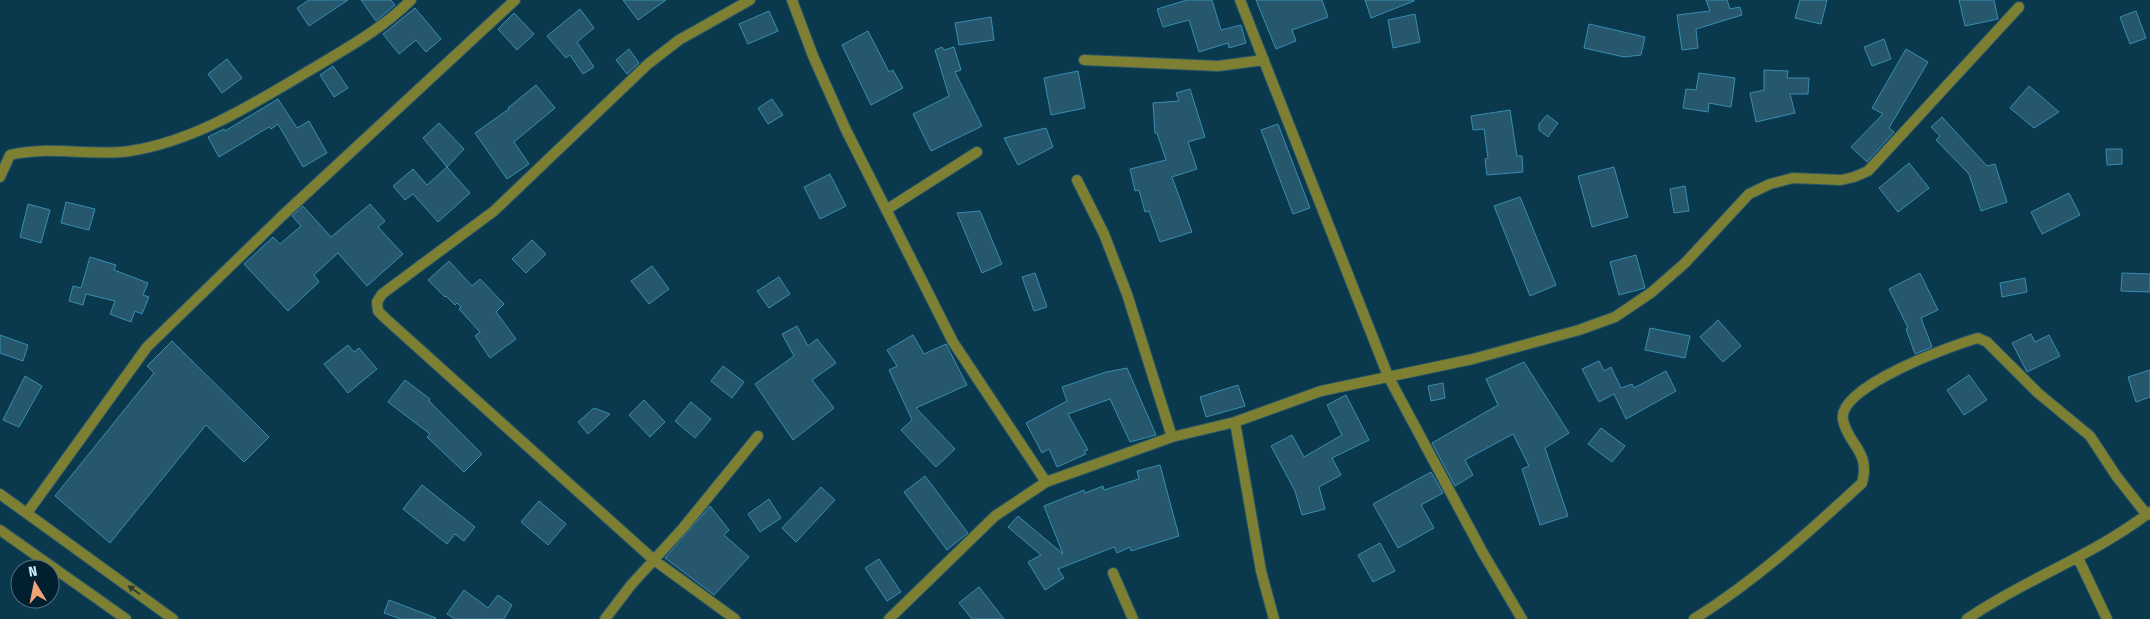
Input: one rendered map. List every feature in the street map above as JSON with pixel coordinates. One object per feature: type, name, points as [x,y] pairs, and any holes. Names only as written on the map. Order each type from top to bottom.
[{"type":"street","points":[[0,176],[10,156],[29,150],[98,153],[128,152],[160,146],[242,111],[367,36],[396,15],[411,0]]},
{"type":"street","points":[[28,513],[148,347],[282,216],[515,0]]},
{"type":"street","points":[[735,619],[654,560],[378,311],[377,302],[382,294],[494,211],[648,64],[680,40],[750,0]]},
{"type":"street","points":[[792,0],[846,130],[952,342],[1046,482]]},
{"type":"street","points":[[1240,0],[1388,376],[1522,619]]},
{"type":"street","points":[[889,619],[996,516],[1046,482],[1172,438],[1235,422],[1321,391],[1529,344],[1614,317],[1652,292],[1685,263],[1749,194],[1770,184],[1792,178],[1841,180],[1868,171],[2019,7]]},
{"type":"street","points":[[1084,60],[1218,66],[1264,60]]},
{"type":"street","points":[[886,210],[977,152]]},
{"type":"street","points":[[1077,180],[1104,234],[1127,294],[1172,438]]},
{"type":"street","points":[[1694,619],[1712,608],[1801,540],[1862,483],[1865,470],[1861,454],[1842,419],[1845,406],[1853,396],[1898,368],[1978,338],[1987,342],[2038,392],[2090,436],[2117,477],[2148,514],[2097,548],[1989,604],[1967,619]]},
{"type":"street","points":[[1235,422],[1259,561],[1274,619]]},
{"type":"street","points":[[605,619],[758,436]]},
{"type":"street","points":[[0,494],[173,619]]},
{"type":"street","points":[[0,530],[126,619]]},
{"type":"street","points":[[2078,558],[2107,619]]},
{"type":"street","points":[[1113,573],[1133,619]]},
{"type":"building","points":[[309,0],[348,0],[309,26],[297,8]]},
{"type":"building","points":[[361,0],[391,0],[395,5],[376,21]]},
{"type":"building","points":[[623,0],[666,0],[638,20]]},
{"type":"building","points":[[1187,0],[1212,0],[1221,30],[1241,25],[1246,43],[1229,48],[1228,43],[1199,52],[1189,20],[1163,27],[1157,9]]},
{"type":"building","points":[[1256,0],[1322,0],[1328,17],[1292,30],[1296,41],[1276,49]]},
{"type":"building","points":[[1365,0],[1414,0],[1414,1],[1371,18]]},
{"type":"building","points":[[1706,0],[1727,0],[1730,9],[1740,7],[1742,15],[1696,29],[1698,48],[1682,50],[1677,15],[1710,11]]},
{"type":"building","points":[[1800,0],[1827,0],[1821,24],[1795,18]]},
{"type":"building","points":[[1959,0],[1994,0],[1998,19],[1965,26]]},
{"type":"building","points":[[415,8],[441,39],[426,52],[416,40],[399,54],[383,34]]},
{"type":"building","points":[[580,9],[594,28],[577,42],[594,67],[583,74],[570,55],[566,58],[547,36]]},
{"type":"building","points":[[769,11],[778,31],[748,44],[739,24]]},
{"type":"building","points":[[2136,11],[2146,38],[2130,44],[2120,17]]},
{"type":"building","points":[[514,13],[534,34],[517,50],[498,29]]},
{"type":"building","points":[[1415,14],[1420,42],[1393,48],[1388,20]]},
{"type":"building","points":[[991,17],[994,40],[959,45],[955,23]]},
{"type":"building","points":[[1589,24],[1645,37],[1641,55],[1624,57],[1584,48]]},
{"type":"building","points":[[868,31],[889,72],[893,70],[903,88],[871,105],[842,45]]},
{"type":"building","points":[[1884,39],[1891,59],[1872,66],[1864,47]]},
{"type":"building","points":[[942,47],[944,50],[954,47],[961,70],[955,72],[982,126],[931,151],[913,114],[949,96],[935,50]]},
{"type":"building","points":[[629,49],[639,63],[627,74],[616,60]]},
{"type":"building","points":[[1906,49],[1928,62],[1889,128],[1894,132],[1867,162],[1851,147],[1883,114],[1872,108]]},
{"type":"building","points":[[227,59],[242,78],[222,93],[208,74]]},
{"type":"building","points":[[333,66],[348,88],[334,97],[320,75]]},
{"type":"building","points":[[1764,70],[1788,71],[1787,78],[1809,78],[1808,94],[1790,94],[1795,113],[1756,122],[1750,93],[1764,90]]},
{"type":"building","points":[[1078,71],[1085,108],[1051,115],[1044,78]]},
{"type":"building","points":[[1699,73],[1735,78],[1731,107],[1709,103],[1708,112],[1683,108],[1686,89],[1696,90]]},
{"type":"building","points":[[536,85],[555,108],[514,142],[529,164],[507,179],[475,133],[509,109]]},
{"type":"building","points":[[2029,86],[2059,112],[2034,128],[2010,108]]},
{"type":"building","points":[[1190,89],[1205,137],[1188,142],[1197,169],[1172,177],[1192,232],[1160,242],[1149,211],[1145,212],[1139,190],[1135,191],[1130,169],[1166,160],[1157,133],[1155,133],[1153,103],[1179,101],[1176,93]]},
{"type":"building","points":[[278,99],[297,128],[309,121],[327,153],[303,167],[278,124],[271,129],[269,127],[219,157],[208,137],[224,129],[225,131]]},
{"type":"building","points":[[772,99],[783,115],[768,124],[758,108]]},
{"type":"building","points":[[1510,110],[1517,156],[1522,156],[1523,172],[1487,175],[1485,159],[1488,158],[1484,129],[1473,130],[1471,116]]},
{"type":"building","points":[[1547,115],[1558,123],[1548,137],[1539,130],[1539,124]]},
{"type":"building","points":[[1942,117],[1987,166],[1995,164],[2007,202],[1981,211],[1969,174],[1936,140],[1940,136],[1931,127]]},
{"type":"building","points":[[439,123],[464,149],[447,167],[423,138]]},
{"type":"building","points":[[1278,124],[1310,208],[1293,214],[1261,130]]},
{"type":"building","points":[[1046,128],[1053,147],[1018,165],[1004,138]]},
{"type":"building","points":[[2106,149],[2122,149],[2122,164],[2107,165]]},
{"type":"building","points":[[1909,163],[1929,188],[1898,212],[1879,188]]},
{"type":"building","points":[[447,167],[470,193],[438,222],[413,194],[405,200],[393,186],[413,169],[427,185]]},
{"type":"building","points":[[1614,167],[1628,217],[1592,227],[1578,176]]},
{"type":"building","points":[[830,174],[846,206],[820,219],[804,187]]},
{"type":"building","points":[[1685,186],[1689,211],[1674,213],[1670,189]]},
{"type":"building","points":[[2069,193],[2080,215],[2042,234],[2031,212]]},
{"type":"building","points":[[1520,197],[1556,285],[1530,296],[1494,206]]},
{"type":"building","points":[[66,202],[95,209],[89,230],[61,223]]},
{"type":"building","points":[[28,204],[50,210],[41,243],[20,237]]},
{"type":"building","points":[[370,204],[385,221],[378,227],[403,254],[367,286],[338,253],[314,275],[319,282],[288,311],[244,264],[273,237],[280,244],[301,226],[292,216],[303,206],[331,237]]},
{"type":"building","points":[[980,211],[1002,264],[982,273],[957,213]]},
{"type":"building","points":[[532,240],[546,254],[526,273],[512,259]]},
{"type":"building","points":[[1636,255],[1645,288],[1619,295],[1610,262]]},
{"type":"building","points":[[90,257],[116,265],[114,270],[148,283],[143,295],[149,297],[142,314],[135,311],[131,322],[110,314],[115,301],[86,294],[83,305],[69,301],[73,286],[81,288]]},
{"type":"building","points":[[449,261],[472,286],[480,279],[504,304],[496,312],[516,339],[490,358],[475,336],[480,332],[459,309],[461,307],[445,297],[428,280]]},
{"type":"building","points":[[652,266],[669,289],[649,304],[631,281]]},
{"type":"building","points":[[1035,273],[1047,307],[1034,311],[1022,277]]},
{"type":"building","points":[[1920,273],[1938,310],[1921,318],[1932,347],[1915,354],[1906,329],[1908,328],[1889,289]]},
{"type":"building","points":[[2122,273],[2150,274],[2150,292],[2121,291]]},
{"type":"building","points":[[779,277],[790,294],[769,308],[757,291]]},
{"type":"building","points":[[2025,278],[2027,292],[2002,297],[2000,283]]},
{"type":"building","points":[[1718,320],[1741,346],[1723,362],[1700,337]]},
{"type":"building","points":[[797,326],[808,346],[817,339],[836,363],[812,380],[834,408],[793,440],[755,384],[794,356],[782,334]]},
{"type":"building","points":[[1650,328],[1690,336],[1685,358],[1645,350]]},
{"type":"building","points":[[2031,334],[2035,342],[2049,335],[2060,356],[2027,372],[2012,343]]},
{"type":"building","points":[[0,335],[28,345],[23,361],[0,353]]},
{"type":"building","points":[[913,335],[924,354],[946,344],[967,385],[916,408],[955,449],[936,467],[901,430],[912,420],[889,370],[897,366],[887,350]]},
{"type":"building","points":[[172,341],[269,437],[244,462],[206,425],[110,543],[55,496],[154,373],[147,366]]},
{"type":"building","points":[[348,345],[354,352],[359,348],[377,369],[348,393],[324,364]]},
{"type":"building","points":[[1599,361],[1604,371],[1611,367],[1621,388],[1632,384],[1634,388],[1666,371],[1676,391],[1626,419],[1614,394],[1599,402],[1582,369]]},
{"type":"building","points":[[1524,362],[1569,433],[1545,448],[1568,516],[1540,525],[1522,469],[1529,466],[1513,434],[1465,460],[1473,475],[1455,486],[1432,443],[1498,405],[1486,379]]},
{"type":"building","points":[[723,366],[744,382],[732,398],[711,381]]},
{"type":"building","points":[[1127,368],[1156,435],[1130,442],[1110,399],[1068,414],[1088,450],[1084,451],[1086,454],[1057,467],[1049,449],[1042,453],[1026,423],[1067,401],[1062,387],[1106,372]]},
{"type":"building","points":[[2150,370],[2150,397],[2136,402],[2128,377]]},
{"type":"building","points":[[1969,375],[1987,400],[1964,415],[1947,390]]},
{"type":"building","points":[[25,376],[42,386],[19,427],[3,420]]},
{"type":"building","points":[[405,380],[430,399],[429,401],[482,454],[464,472],[427,437],[430,434],[388,402]]},
{"type":"building","points":[[1443,383],[1445,398],[1431,401],[1428,386]]},
{"type":"building","points":[[1238,385],[1245,406],[1206,417],[1200,397]]},
{"type":"building","points":[[1346,395],[1369,440],[1332,458],[1341,475],[1319,487],[1325,509],[1302,515],[1295,491],[1271,446],[1292,435],[1304,457],[1342,435],[1327,405]]},
{"type":"building","points":[[644,400],[665,422],[650,437],[629,415]]},
{"type":"building","points":[[691,402],[711,419],[695,438],[675,421]]},
{"type":"building","points":[[594,408],[610,414],[588,434],[578,422]]},
{"type":"building","points":[[1601,428],[1625,446],[1612,462],[1588,444]]},
{"type":"building","points":[[1160,465],[1179,536],[1131,551],[1130,547],[1117,553],[1114,547],[1058,569],[1064,578],[1045,590],[1028,562],[1041,555],[1008,527],[1018,516],[1063,554],[1044,506],[1084,490],[1085,493],[1103,486],[1104,490],[1139,479],[1137,471]]},
{"type":"building","points":[[1431,472],[1443,493],[1421,505],[1434,528],[1398,548],[1373,504]]},
{"type":"building","points":[[925,476],[968,533],[947,550],[904,492]]},
{"type":"building","points":[[422,485],[475,527],[464,541],[455,534],[447,544],[403,509]]},
{"type":"building","points":[[821,487],[835,500],[796,542],[782,528]]},
{"type":"building","points":[[769,499],[781,518],[760,532],[748,514]]},
{"type":"building","points":[[539,501],[566,524],[548,545],[521,522]]},
{"type":"building","points":[[710,506],[729,530],[724,535],[749,557],[714,595],[665,558]]},
{"type":"building","points":[[1380,543],[1395,571],[1373,582],[1358,555]]},
{"type":"building","points":[[879,559],[901,592],[887,601],[865,568]]},
{"type":"building","points":[[979,587],[1004,619],[972,619],[959,603]]},
{"type":"building","points":[[464,590],[488,608],[498,595],[512,605],[504,619],[455,619],[447,614]]},
{"type":"building","points":[[389,600],[436,618],[401,619],[384,613]]}]
